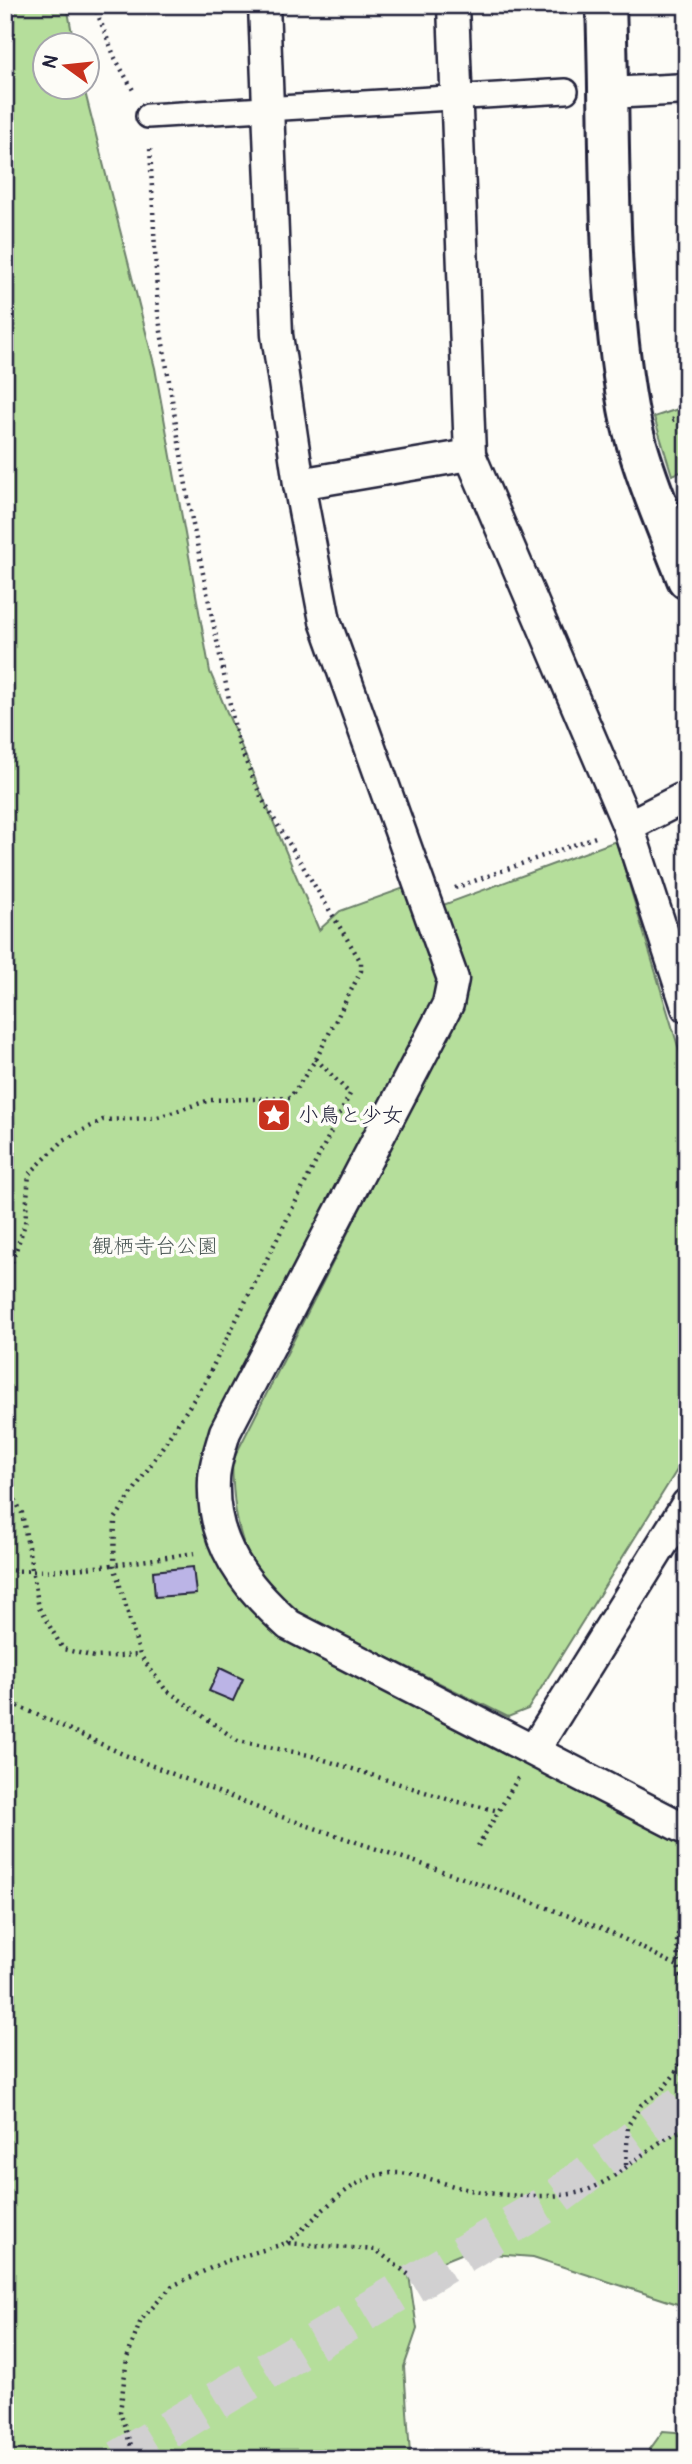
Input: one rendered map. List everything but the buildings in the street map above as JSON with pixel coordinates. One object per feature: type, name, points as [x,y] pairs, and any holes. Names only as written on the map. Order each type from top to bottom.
[{"type":"street","points":[[264,5],[277,335],[299,484],[325,621],[453,979],[448,1004],[225,1432],[214,1479],[218,1520],[226,1549],[253,1593],[289,1625],[687,1830]]},
{"type":"street","points":[[453,5],[470,455],[687,1007]]},
{"type":"street","points":[[606,5],[613,285],[628,411],[659,509],[687,579]]},
{"type":"street","points":[[609,93],[687,89]]},
{"type":"street","points":[[148,116],[566,91]]},
{"type":"street","points":[[299,484],[470,455]]},
{"type":"street","points":[[618,829],[687,796]]},
{"type":"street","points":[[534,1750],[687,1504]]},
{"type":"path","points":[[5,1282],[25,1224],[29,1174],[64,1140],[103,1120],[155,1118],[210,1100],[290,1098],[316,1059],[361,971],[361,962],[262,799],[238,743],[190,510],[158,313],[148,116],[115,58],[94,5]]},
{"type":"path","points":[[672,420],[687,416]]},
{"type":"path","points":[[452,889],[618,829]]},
{"type":"path","points":[[316,1059],[350,1094],[204,1384],[116,1519],[114,1565],[140,1655],[165,1689],[237,1741],[309,1755],[450,1800],[499,1811]]},
{"type":"path","points":[[5,1481],[22,1513],[35,1572],[39,1608],[63,1649],[95,1657],[140,1655]]},
{"type":"path","points":[[5,1570],[35,1572],[114,1565],[226,1549]]},
{"type":"path","points":[[5,1700],[125,1755],[276,1815],[529,1900],[606,1930],[678,1966]]},
{"type":"path","points":[[478,1846],[534,1750]]},
{"type":"path","points":[[626,2166],[628,2125],[641,2105],[660,2092],[675,2074],[685,2043],[687,1999],[678,1966],[677,1937],[687,1903]]},
{"type":"path","points":[[287,2243],[340,2196],[366,2179],[393,2171],[469,2190],[510,2196],[586,2190],[626,2166],[666,2136],[687,2128]]},
{"type":"path","points":[[135,2459],[120,2413],[127,2358],[141,2320],[172,2286],[226,2261],[287,2243],[376,2250],[409,2275]]},
{"type":"green space","name":"観栖寺台公園","points":[[5,5],[67,5],[72,32],[32,32],[32,102],[88,102],[155,368],[210,672],[319,930],[340,911],[418,883],[453,979],[213,1479],[253,1593],[687,1830],[687,2307],[533,2257],[466,2252],[409,2275],[417,2329],[404,2367],[410,2454],[471,2457],[552,2456],[574,2459],[5,2459]]},
{"type":"green space","points":[[687,406],[687,470],[672,475],[654,417]]},
{"type":"green space","points":[[616,841],[687,1076],[687,1454],[528,1709],[508,1717],[313,1621],[277,1595],[251,1561],[241,1537],[234,1500],[232,1462],[460,1011],[463,968],[458,945],[443,905]]},
{"type":"green space","points":[[663,2431],[687,2433],[687,2459],[643,2459]]},
{"type":"tunnel","points":[[119,2459],[550,2202],[687,2100]]},
{"type":"place","name":"小鳥と少女","points":[[274,1115]]}]
